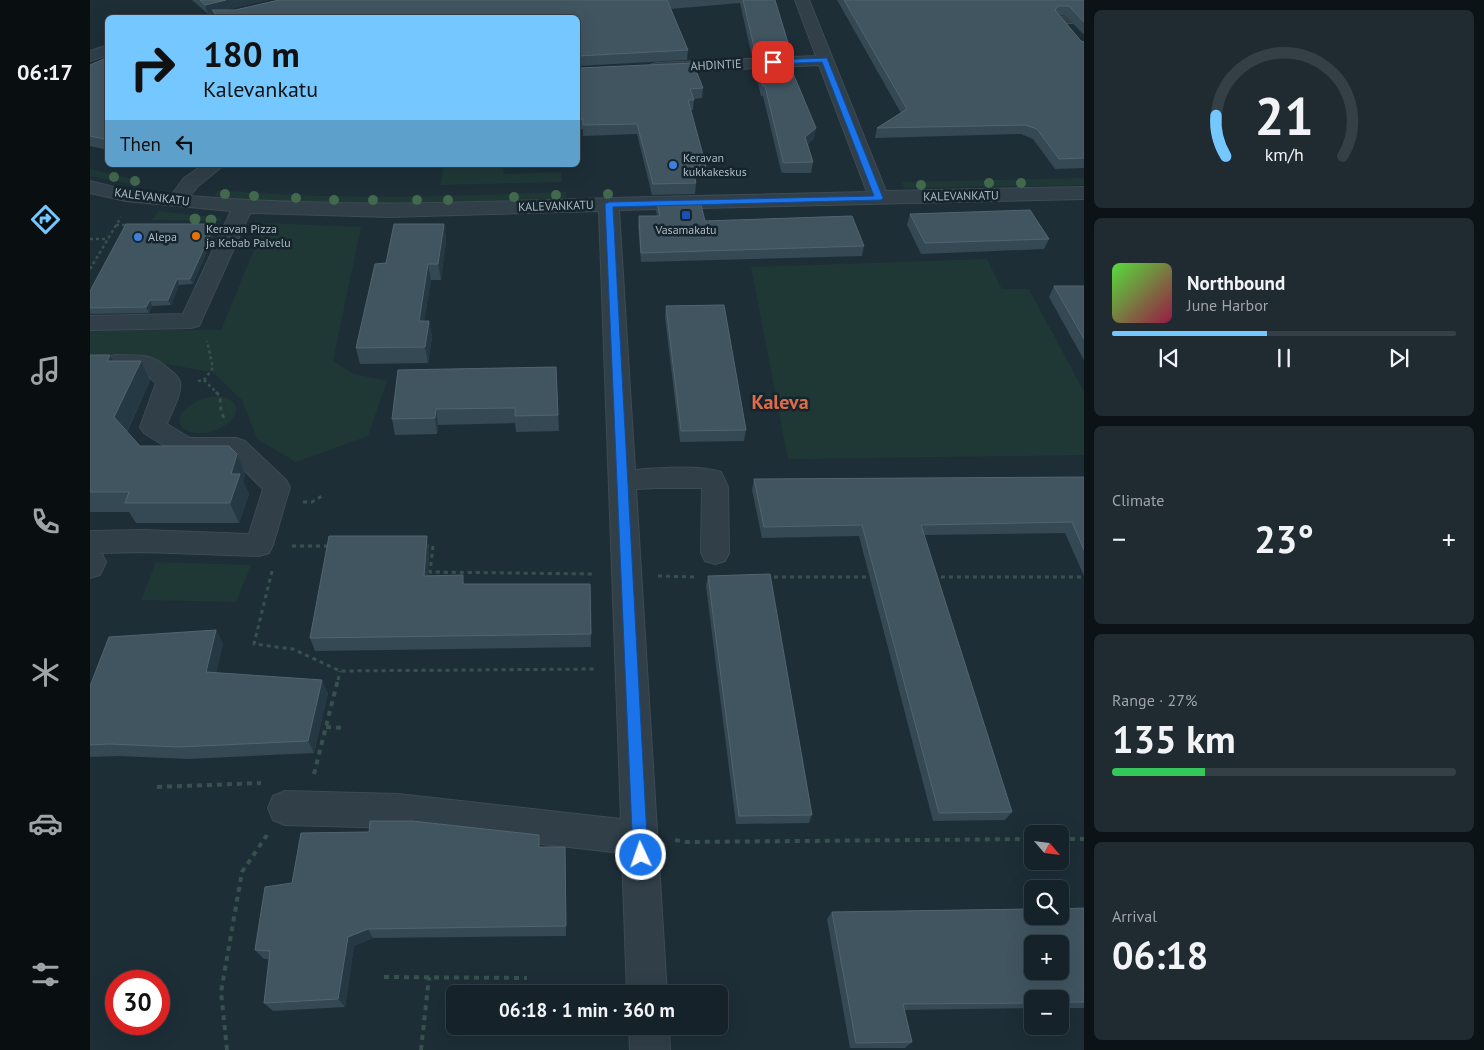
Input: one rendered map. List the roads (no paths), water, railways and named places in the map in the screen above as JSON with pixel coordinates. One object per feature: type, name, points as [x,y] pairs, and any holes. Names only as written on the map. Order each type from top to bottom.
[{"type":"street","points":[[802,0],[879,198]]},
{"type":"street","points":[[1072,33],[1060,20],[1084,19]]},
{"type":"street","points":[[90,56],[105,51]]},
{"type":"street","name":"AHDINTIE","points":[[636,70],[825,60]]},
{"type":"street","points":[[178,200],[191,182],[213,167]]},
{"type":"street","points":[[90,209],[96,189]]},
{"type":"street","name":"KALEVANKATU","points":[[96,189],[135,196],[242,208],[394,212],[609,204],[1084,193]]},
{"type":"street","points":[[609,204],[632,668],[656,839],[648,985]]},
{"type":"street","points":[[90,323],[191,321],[242,208]]},
{"type":"street","points":[[90,542],[144,541],[268,545],[277,487],[236,447],[185,447],[154,427],[168,381],[149,364],[116,363]]},
{"type":"street","points":[[622,481],[656,478],[712,479],[715,487],[715,553]]},
{"type":"street","points":[[90,562],[92,562],[90,567]]},
{"type":"street","points":[[275,795],[398,811],[656,839]]},
{"type":"street","points":[[649,1035],[650,1050]]},
{"type":"place","name":"Keravan kukkakeskus","points":[[673,165]]},
{"type":"place","name":"Vasamakatu","points":[[686,215]]},
{"type":"place","name":"Keravan Pizza ja Kebab Palvelu","points":[[196,236]]},
{"type":"place","name":"Alepa","points":[[138,237]]},
{"type":"district","name":"Kaleva","points":[[780,402]]}]
